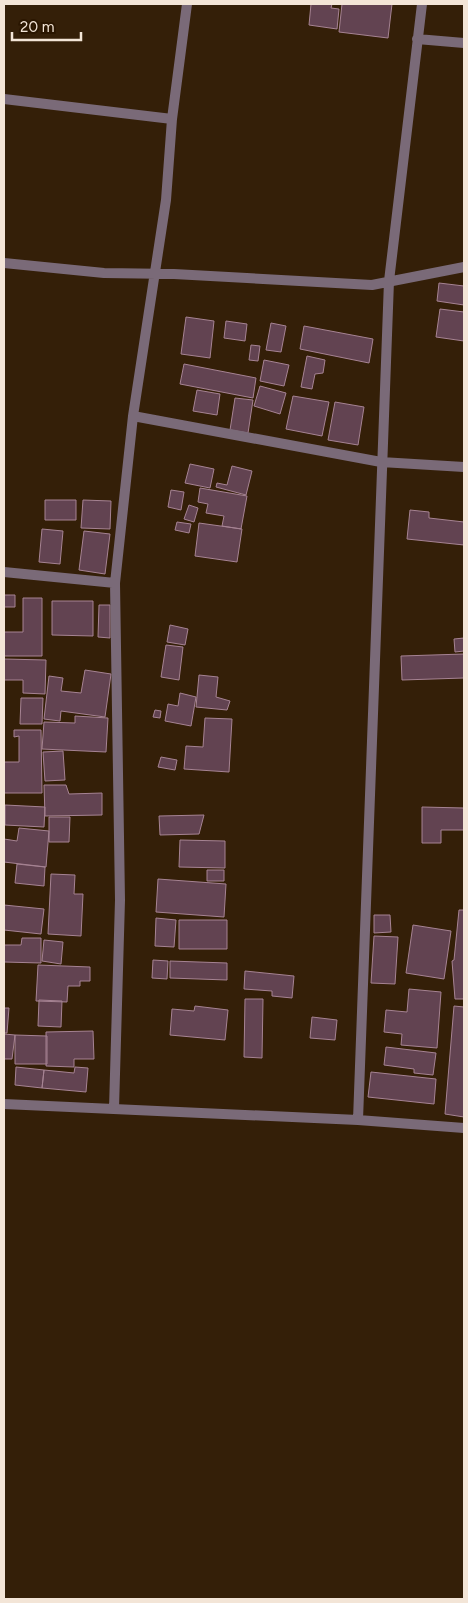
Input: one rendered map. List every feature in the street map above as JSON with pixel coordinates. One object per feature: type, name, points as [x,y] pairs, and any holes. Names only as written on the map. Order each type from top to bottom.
[{"type":"street","points":[[114,1109],[120,900],[115,583],[133,416],[153,274],[166,200],[172,119],[187,4]]},
{"type":"street","points":[[358,1120],[381,462],[390,281],[422,4]]},
{"type":"street","points":[[417,39],[464,43]]},
{"type":"street","points":[[4,99],[172,119]]},
{"type":"street","points":[[4,263],[104,273],[372,285],[464,267]]},
{"type":"street","points":[[133,416],[381,462],[464,467]]},
{"type":"street","points":[[4,572],[115,583]]},
{"type":"street","points":[[4,1104],[358,1120],[464,1128]]},
{"type":"building","points":[[311,4],[332,4],[331,8],[339,9],[337,29],[309,25]]},
{"type":"building","points":[[342,4],[392,4],[388,38],[339,32]]},
{"type":"building","points":[[439,283],[464,286],[464,305],[437,301]]},
{"type":"building","points":[[440,309],[464,312],[464,341],[436,337]]},
{"type":"building","points":[[186,317],[214,321],[210,358],[181,354]]},
{"type":"building","points":[[226,321],[247,324],[245,341],[224,338]]},
{"type":"building","points":[[271,323],[286,326],[281,352],[266,350]]},
{"type":"building","points":[[304,326],[373,339],[369,363],[300,349]]},
{"type":"building","points":[[251,345],[260,346],[258,361],[249,360]]},
{"type":"building","points":[[307,356],[325,360],[323,373],[315,374],[312,389],[301,387]]},
{"type":"building","points":[[264,360],[289,365],[284,386],[260,381]]},
{"type":"building","points":[[184,364],[256,378],[253,398],[180,384]]},
{"type":"building","points":[[260,386],[286,393],[280,414],[254,406]]},
{"type":"building","points":[[197,390],[220,394],[217,415],[193,411]]},
{"type":"building","points":[[293,396],[329,402],[322,436],[286,429]]},
{"type":"building","points":[[235,398],[253,400],[248,433],[230,430]]},
{"type":"building","points":[[335,402],[364,407],[358,445],[328,440]]},
{"type":"building","points":[[190,464],[214,469],[210,488],[185,483]]},
{"type":"building","points":[[232,466],[252,471],[246,495],[216,487],[217,483],[227,485]]},
{"type":"building","points":[[200,488],[247,496],[241,529],[222,526],[224,516],[206,513],[208,504],[198,502]]},
{"type":"building","points":[[171,490],[184,492],[181,510],[168,507]]},
{"type":"building","points":[[45,500],[76,500],[76,520],[45,520]]},
{"type":"building","points":[[83,500],[111,501],[110,529],[81,528]]},
{"type":"building","points":[[189,505],[198,508],[194,522],[184,519]]},
{"type":"building","points":[[410,510],[429,512],[429,518],[464,522],[464,545],[407,539]]},
{"type":"building","points":[[177,522],[191,524],[189,533],[175,530]]},
{"type":"building","points":[[199,523],[242,529],[237,562],[195,556]]},
{"type":"building","points":[[42,529],[63,531],[60,564],[39,562]]},
{"type":"building","points":[[84,531],[110,534],[105,574],[79,570]]},
{"type":"building","points":[[4,595],[15,595],[15,607],[4,607]]},
{"type":"building","points":[[23,598],[42,598],[42,656],[4,656],[4,632],[23,632]]},
{"type":"building","points":[[52,601],[93,601],[93,636],[52,635]]},
{"type":"building","points":[[99,605],[110,605],[110,638],[98,637]]},
{"type":"building","points":[[170,625],[188,629],[185,645],[167,642]]},
{"type":"building","points":[[464,638],[464,651],[455,652],[454,639]]},
{"type":"building","points":[[166,645],[183,647],[179,680],[161,677]]},
{"type":"building","points":[[464,654],[464,678],[402,680],[401,656]]},
{"type":"building","points":[[4,659],[46,660],[45,694],[23,693],[23,680],[4,680]]},
{"type":"building","points":[[85,670],[111,674],[105,717],[61,711],[60,721],[44,719],[49,676],[63,678],[61,691],[81,693]]},
{"type":"building","points":[[199,675],[218,677],[216,697],[230,701],[227,710],[196,707]]},
{"type":"building","points":[[180,693],[196,697],[191,726],[165,721],[168,704],[178,706]]},
{"type":"building","points":[[21,698],[43,698],[42,724],[20,724]]},
{"type":"building","points":[[155,710],[161,711],[160,718],[153,717]]},
{"type":"building","points":[[75,716],[108,718],[106,752],[42,749],[44,722],[75,723]]},
{"type":"building","points":[[205,718],[232,719],[229,772],[184,769],[186,746],[203,747]]},
{"type":"building","points":[[14,730],[41,730],[42,793],[4,793],[4,762],[19,762],[19,736],[14,737]]},
{"type":"building","points":[[63,751],[65,780],[45,781],[43,752]]},
{"type":"building","points":[[161,757],[177,760],[175,770],[158,767]]},
{"type":"building","points":[[44,785],[66,785],[69,794],[102,793],[102,815],[45,816]]},
{"type":"building","points":[[5,805],[45,807],[44,827],[5,825]]},
{"type":"building","points":[[422,807],[464,808],[464,830],[441,830],[441,843],[422,843]]},
{"type":"building","points":[[204,815],[199,834],[160,835],[159,816]]},
{"type":"building","points":[[49,817],[70,817],[69,842],[49,842]]},
{"type":"building","points":[[19,828],[49,831],[46,867],[4,862],[4,839],[17,841]]},
{"type":"building","points":[[180,840],[225,841],[225,868],[179,867]]},
{"type":"building","points":[[17,864],[45,867],[44,886],[15,883]]},
{"type":"building","points":[[207,870],[224,870],[224,881],[207,881]]},
{"type":"building","points":[[51,874],[75,875],[74,894],[83,894],[81,936],[48,934]]},
{"type":"building","points":[[158,879],[226,884],[224,917],[156,912]]},
{"type":"building","points":[[4,905],[44,909],[41,934],[4,930]]},
{"type":"building","points":[[459,910],[464,910],[464,999],[455,999],[452,961],[454,960]]},
{"type":"building","points":[[374,915],[390,915],[391,932],[374,933]]},
{"type":"building","points":[[156,918],[176,920],[174,947],[155,946]]},
{"type":"building","points":[[179,920],[227,920],[227,949],[179,949]]},
{"type":"building","points":[[413,925],[451,931],[444,979],[406,973]]},
{"type":"building","points":[[374,936],[398,937],[395,984],[371,983]]},
{"type":"building","points":[[22,938],[41,938],[41,963],[4,962],[4,945],[21,945]]},
{"type":"building","points":[[44,940],[63,942],[61,964],[42,961]]},
{"type":"building","points":[[153,960],[168,961],[167,979],[152,978]]},
{"type":"building","points":[[170,961],[227,963],[227,980],[170,978]]},
{"type":"building","points":[[38,965],[90,967],[90,981],[80,981],[80,986],[68,986],[67,1002],[36,1001]]},
{"type":"building","points":[[245,971],[294,976],[292,998],[272,996],[272,991],[244,989]]},
{"type":"building","points":[[409,989],[441,992],[437,1048],[401,1045],[402,1034],[384,1032],[386,1010],[407,1012]]},
{"type":"building","points":[[245,999],[263,999],[262,1058],[244,1057]]},
{"type":"building","points":[[39,1000],[62,1001],[61,1027],[38,1026]]},
{"type":"building","points":[[195,1006],[228,1010],[225,1040],[170,1035],[172,1009],[194,1011]]},
{"type":"building","points":[[454,1006],[464,1007],[464,1117],[445,1114]]},
{"type":"building","points":[[4,1008],[9,1008],[7,1033],[4,1033]]},
{"type":"building","points":[[312,1017],[337,1020],[335,1040],[310,1038]]},
{"type":"building","points":[[93,1031],[94,1059],[74,1059],[74,1067],[46,1066],[46,1032]]},
{"type":"building","points":[[4,1034],[15,1035],[12,1059],[4,1059]]},
{"type":"building","points":[[15,1035],[47,1036],[47,1064],[15,1064]]},
{"type":"building","points":[[386,1047],[436,1053],[433,1075],[414,1073],[414,1069],[384,1065]]},
{"type":"building","points":[[16,1067],[44,1070],[42,1088],[15,1085]]},
{"type":"building","points":[[75,1067],[88,1068],[86,1092],[42,1088],[44,1070],[74,1073]]},
{"type":"building","points":[[371,1072],[436,1079],[434,1104],[368,1097]]}]
